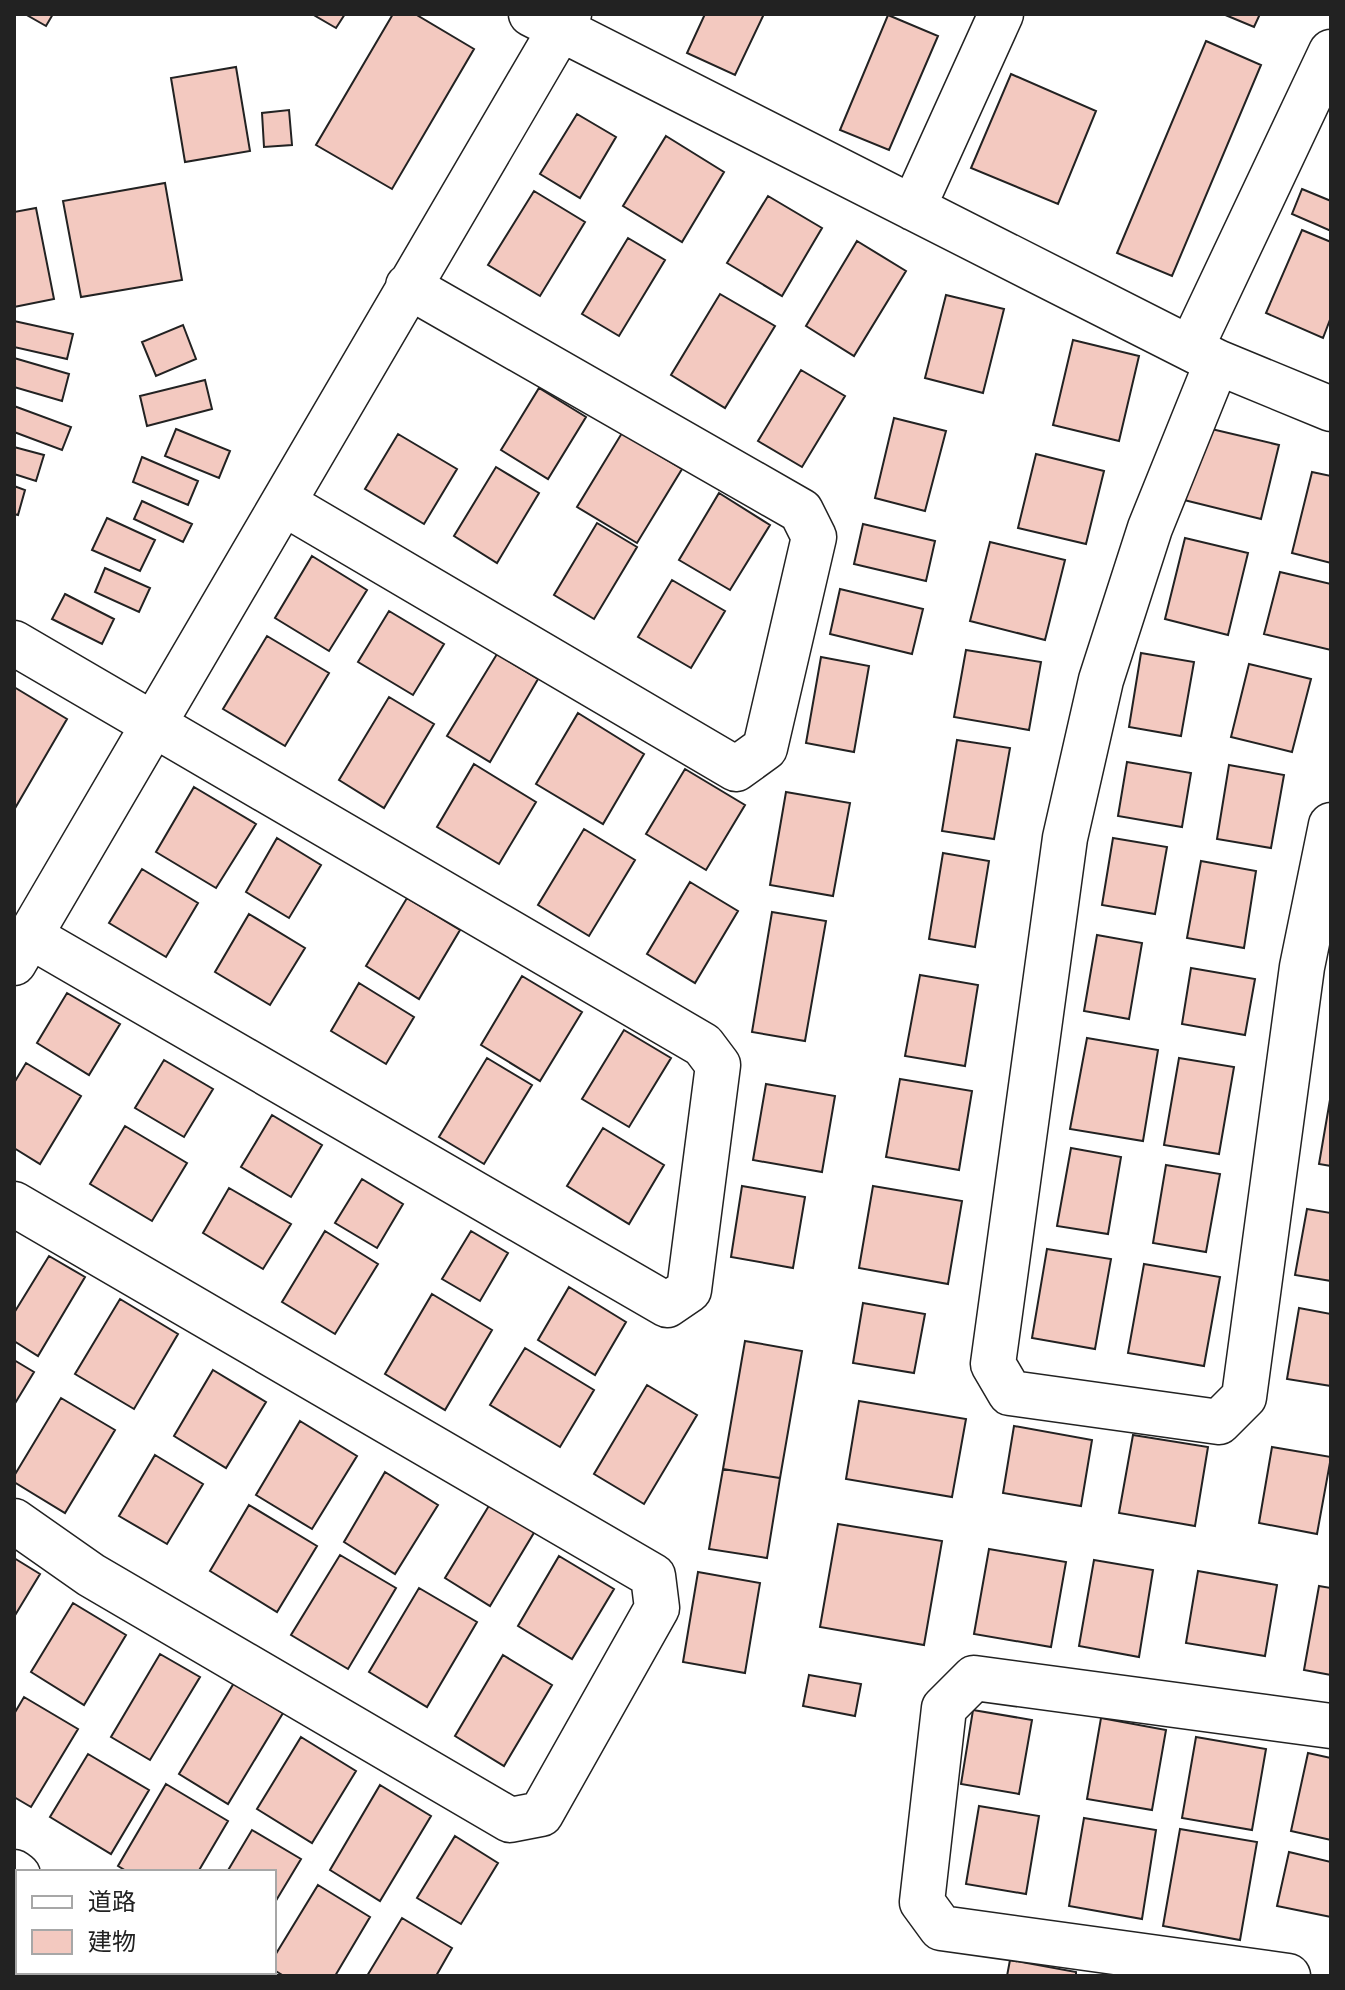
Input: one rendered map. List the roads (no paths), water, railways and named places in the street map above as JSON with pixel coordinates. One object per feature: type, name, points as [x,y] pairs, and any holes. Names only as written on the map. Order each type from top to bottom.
[{"type":"street","points":[[913,208],[1001,14]]},
{"type":"street","points":[[14,643],[154,724],[703,1045],[718,1065],[689,1290],[667,1305],[22,950],[154,724],[285,504],[554,19],[913,208],[1204,355],[1331,409]]},
{"type":"street","points":[[1331,52],[1204,355],[1101,680],[1065,838],[993,1364],[1010,1393],[1219,1422],[1244,1397],[1302,967],[1331,825]]},
{"type":"street","points":[[285,504],[736,769],[765,748],[814,537],[801,511],[408,286]]},
{"type":"street","points":[[14,1204],[653,1576],[657,1608],[541,1814],[510,1820],[91,1575],[14,1521]]},
{"type":"street","points":[[1288,1976],[941,1928],[922,1902],[944,1708],[974,1678],[1331,1726]]}]
